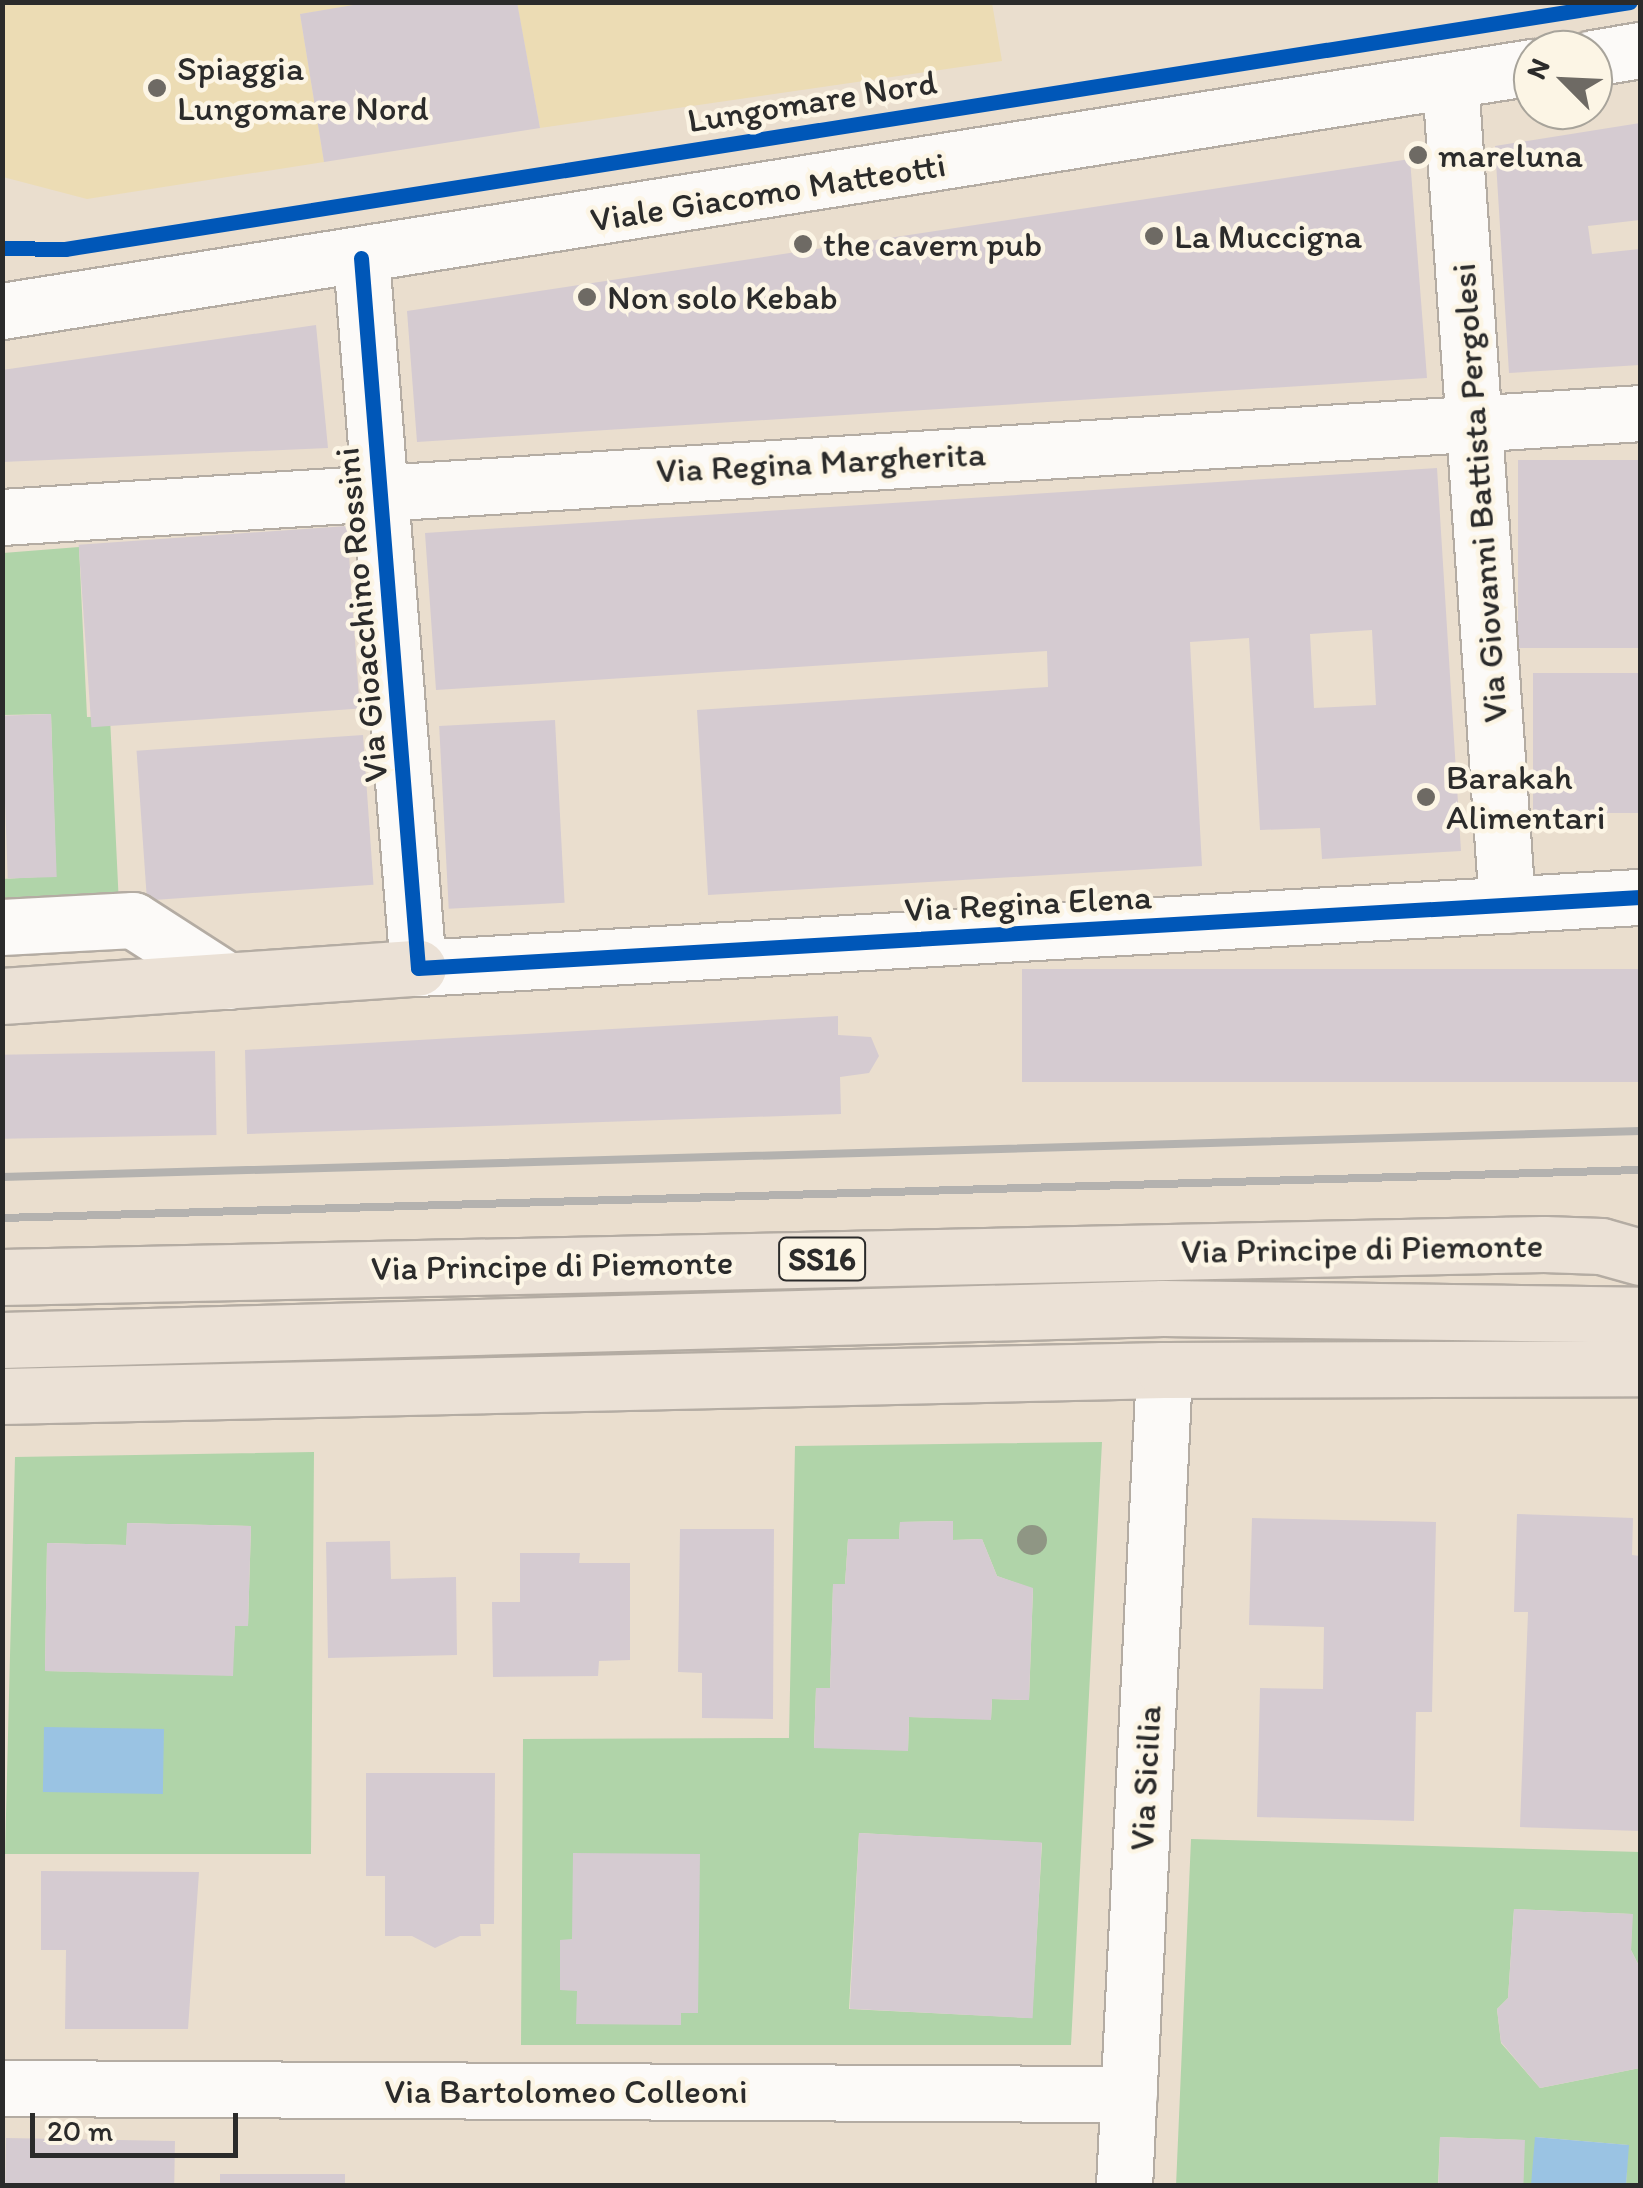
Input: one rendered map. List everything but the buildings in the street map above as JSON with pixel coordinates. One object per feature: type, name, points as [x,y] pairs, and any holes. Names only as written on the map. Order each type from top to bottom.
[{"type":"main road","points":[[2,996],[418,968]]},
{"type":"main road","name":"Via Principe di Piemonte","points":[[2,1277],[1544,1244],[1601,1246],[1640,1257]]},
{"type":"main road","points":[[2,1340],[1163,1308],[1640,1315]]},
{"type":"main road","points":[[2,1396],[1164,1370],[1640,1368]]},
{"type":"street","points":[[1613,55],[1640,50]]},
{"type":"street","name":"Viale Giacomo Matteotti","points":[[2,311],[361,258],[1513,71]]},
{"type":"street","name":"Via Giovanni Battista Pergolesi","points":[[1450,80],[1508,905]]},
{"type":"street","name":"Via Gioacchino Rossini","points":[[361,258],[418,968]]},
{"type":"street","name":"Via Regina Margherita","points":[[2,517],[381,488],[1640,413]]},
{"type":"street","name":"Via Regina Elena","points":[[418,968],[1640,897]]},
{"type":"street","points":[[2,927],[133,920],[228,981]]},
{"type":"street","name":"Via Sicilia","points":[[1124,2186],[1164,1370]]},
{"type":"street","name":"Via Bartolomeo Colleoni","points":[[2,2088],[1128,2094]]},
{"type":"green space","points":[[79,547],[87,717],[110,717],[119,905],[3,910],[2,879],[56,876],[51,714],[3,715],[3,553]]},
{"type":"green space","points":[[1102,1442],[1071,2045],[521,2045],[523,1739],[789,1738],[795,1446]],"holes":[[[953,1521],[953,1540],[982,1539],[997,1576],[1033,1589],[1029,1700],[992,1699],[991,1719],[909,1717],[908,1750],[814,1747],[816,1688],[830,1688],[833,1585],[845,1584],[848,1539],[899,1539],[900,1522]],[[859,1833],[1042,1843],[1032,2018],[849,2009]]]},
{"type":"green space","points":[[314,1452],[311,1854],[5,1854],[15,1457]],"holes":[[[128,1523],[251,1526],[248,1625],[235,1626],[232,1675],[45,1671],[47,1543],[126,1545]]]},
{"type":"green space","points":[[1191,1839],[1640,1852],[1640,1968],[1631,1950],[1632,1914],[1514,1909],[1508,1998],[1497,2009],[1501,2043],[1540,2088],[1640,2068],[1640,2185],[1626,2185],[1628,2145],[1535,2137],[1536,2185],[1523,2185],[1524,2140],[1440,2137],[1438,2185],[1176,2186]]},
{"type":"sand","name":"Spiaggia Lungomare Nord","points":[[2,3],[371,3],[300,14],[324,162],[87,199],[3,177]]},
{"type":"sand","name":"Spiaggia Lungomare Nord","points":[[517,3],[992,3],[1002,61],[540,128]]},
{"type":"water","points":[[44,1727],[164,1729],[163,1794],[43,1792]]},
{"type":"water","points":[[1535,2137],[1629,2145],[1626,2185],[1531,2185]]},
{"type":"railway","points":[[2,1177],[1640,1131]]},
{"type":"railway","points":[[2,1218],[1640,1170]]},
{"type":"cycle path","name":"Lungomare Nord","points":[[2,248],[65,249],[1630,2]]},
{"type":"cycle path","points":[[361,258],[418,968],[1640,897]]},
{"type":"place","name":"Spiaggia Lungomare Nord","points":[[157,88]]},
{"type":"place","name":"mareluna","points":[[1418,155]]},
{"type":"place","name":"La Muccigna","points":[[1154,236]]},
{"type":"place","name":"the cavern pub","points":[[803,244]]},
{"type":"place","name":"Non solo Kebab","points":[[587,297]]},
{"type":"place","name":"Barakah Alimentari","points":[[1426,797]]}]
